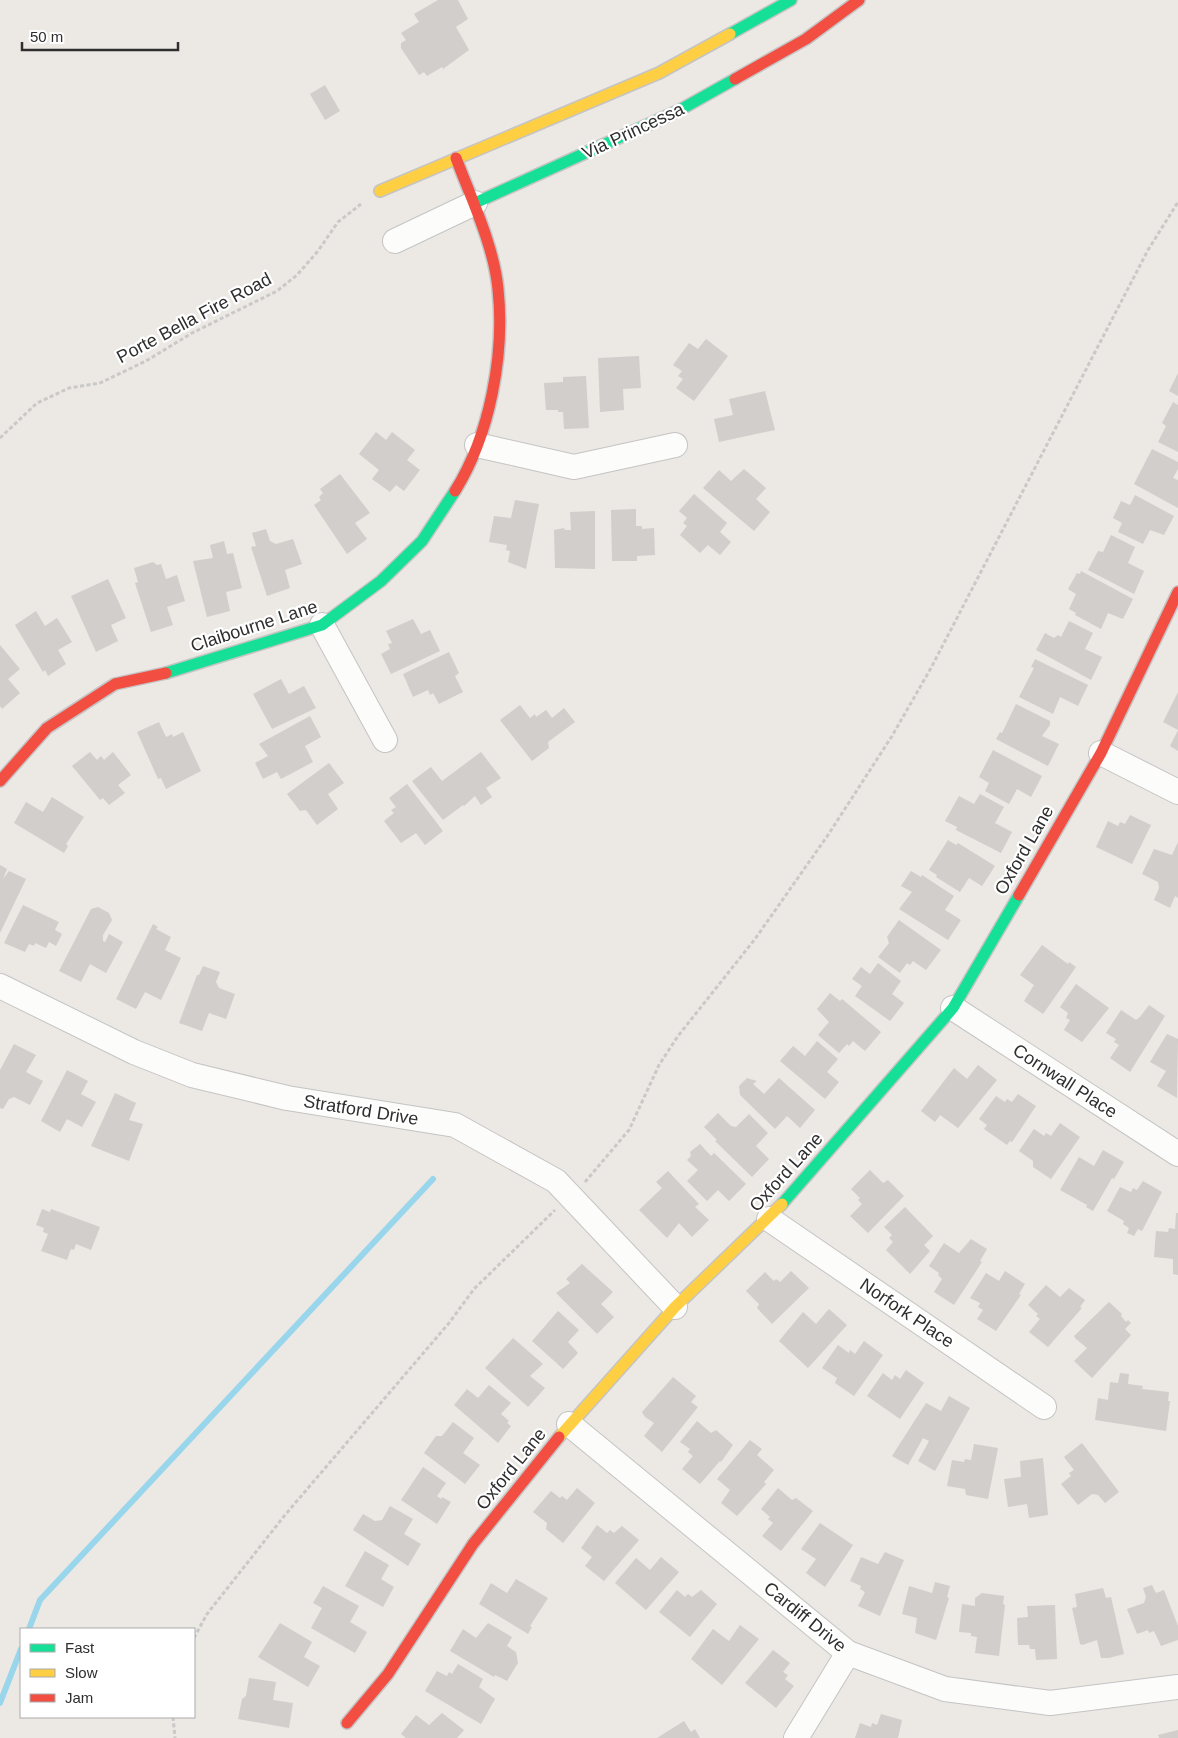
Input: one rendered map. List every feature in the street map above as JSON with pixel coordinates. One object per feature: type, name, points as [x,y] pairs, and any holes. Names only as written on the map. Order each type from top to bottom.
[{"type":"street","points":[[380,190],[659,73],[791,0]]},
{"type":"street","name":"Via Princessa","points":[[395,241],[678,111],[806,39],[859,0]]},
{"type":"street","name":"Claibourne Lane","points":[[0,781],[47,728],[116,684],[166,673],[322,625],[381,582],[422,541],[456,488],[477,445],[490,406],[498,354],[498,288],[483,228],[456,158]]},
{"type":"street","points":[[477,445],[574,467],[675,445]]},
{"type":"street","name":"Oxford Lane","points":[[347,1722],[388,1674],[473,1544],[569,1424],[675,1307],[769,1218],[953,1008],[1101,753],[1178,592]]},
{"type":"street","points":[[322,625],[385,740]]},
{"type":"street","points":[[1101,753],[1178,792]]},
{"type":"street","name":"Stratford Drive","points":[[0,986],[134,1052],[192,1075],[287,1098],[455,1125],[556,1181],[675,1307]]},
{"type":"street","name":"Cornwall Place","points":[[953,1008],[1178,1154]]},
{"type":"street","name":"Norfork Place","points":[[769,1218],[1044,1407]]},
{"type":"street","name":"Cardiff Drive","points":[[569,1424],[848,1653],[945,1688],[1050,1703],[1178,1688]]},
{"type":"street","points":[[796,1738],[848,1653]]},
{"type":"path","name":"Porte Bella Fire Road","points":[[0,438],[37,403],[69,388],[100,384],[146,361],[192,333],[277,291],[297,275],[318,251],[338,222],[380,190]]},
{"type":"path","points":[[195,1636],[207,1614],[285,1515],[449,1323],[474,1289],[590,1177],[629,1130],[659,1065],[678,1036],[755,939],[828,835],[892,736],[931,668],[1144,258],[1178,202]]},
{"type":"path","points":[[173,1718],[175,1738]]},
{"type":"building","points":[[438,0],[458,0],[468,19],[456,27],[469,50],[443,69],[442,67],[427,76],[424,72],[419,75],[401,48],[401,43],[406,40],[401,33],[419,22],[414,14]]},
{"type":"building","points":[[325,85],[340,111],[325,120],[310,94]]},
{"type":"building","points":[[706,339],[728,356],[694,401],[676,388],[683,379],[678,376],[682,371],[673,365],[689,343],[698,349]]},
{"type":"building","points":[[639,356],[641,388],[623,389],[624,410],[600,412],[598,358]]},
{"type":"building","points":[[1178,373],[1178,396],[1169,391]]},
{"type":"building","points":[[586,376],[589,428],[564,429],[563,412],[546,410],[544,383],[563,382],[563,377]]},
{"type":"building","points":[[765,391],[775,430],[719,442],[714,419],[733,415],[729,399]]},
{"type":"building","points":[[1173,402],[1178,405],[1178,452],[1158,442],[1166,426],[1162,423]]},
{"type":"building","points":[[376,432],[386,440],[392,432],[415,450],[407,460],[420,470],[404,491],[396,485],[390,492],[372,479],[379,470],[359,454]]},
{"type":"building","points":[[1152,449],[1178,462],[1178,469],[1173,478],[1178,480],[1178,508],[1134,484]]},
{"type":"building","points":[[744,469],[766,488],[756,499],[770,512],[754,531],[703,488],[719,470],[731,481]]},
{"type":"building","points":[[340,474],[370,513],[355,523],[367,539],[347,554],[314,505],[321,500],[319,497],[323,493],[320,489]]},
{"type":"building","points":[[694,494],[727,523],[720,532],[731,542],[720,555],[708,545],[700,553],[680,535],[687,526],[683,523],[687,518],[679,511]]},
{"type":"building","points":[[1135,495],[1174,516],[1164,535],[1150,530],[1143,544],[1118,532],[1122,523],[1113,518],[1121,501],[1130,505]]},
{"type":"building","points":[[515,500],[539,504],[526,569],[508,562],[510,551],[506,550],[507,545],[489,542],[494,516],[511,518]]},
{"type":"building","points":[[636,509],[636,526],[642,526],[642,529],[654,528],[655,555],[637,556],[637,561],[612,561],[611,510]]},
{"type":"building","points":[[595,511],[595,569],[555,568],[554,530],[564,528],[565,530],[571,530],[570,512]]},
{"type":"building","points":[[266,529],[270,541],[276,544],[293,539],[302,564],[285,570],[290,588],[267,596],[251,547],[256,546],[252,533]]},
{"type":"building","points":[[1111,535],[1135,547],[1128,563],[1144,571],[1134,594],[1088,570],[1098,551],[1103,552]]},
{"type":"building","points":[[224,541],[227,554],[233,553],[242,588],[226,592],[230,611],[207,617],[193,561],[213,558],[210,545]]},
{"type":"building","points":[[153,562],[157,565],[161,564],[166,579],[177,575],[185,601],[167,607],[173,625],[151,632],[135,583],[138,582],[134,568]]},
{"type":"building","points":[[1081,571],[1133,599],[1123,619],[1108,613],[1101,629],[1075,615],[1076,613],[1069,609],[1076,594],[1068,589],[1077,573],[1080,574]]},
{"type":"building","points":[[108,579],[126,618],[111,625],[118,641],[96,652],[71,596]]},
{"type":"building","points":[[36,611],[45,626],[57,618],[72,642],[58,650],[66,664],[48,676],[45,670],[43,672],[15,625]]},
{"type":"building","points":[[413,619],[421,634],[430,630],[440,651],[391,674],[381,654],[390,649],[388,644],[392,643],[386,631]]},
{"type":"building","points":[[1069,621],[1093,633],[1085,649],[1102,657],[1091,680],[1036,650],[1045,633],[1054,638],[1058,635],[1061,637]]},
{"type":"building","points":[[0,645],[20,669],[8,679],[20,693],[2,709],[0,706]]},
{"type":"building","points":[[449,652],[459,673],[455,676],[463,692],[439,704],[433,693],[430,695],[428,690],[413,697],[403,674]]},
{"type":"building","points":[[1035,659],[1088,685],[1078,706],[1060,697],[1053,714],[1019,697],[1034,668],[1031,667]]},
{"type":"building","points":[[281,679],[289,694],[304,686],[316,708],[272,729],[253,694]]},
{"type":"building","points":[[1178,692],[1178,730],[1163,722]]},
{"type":"building","points":[[1016,704],[1050,721],[1050,725],[1042,736],[1059,744],[1048,766],[996,739],[1000,732],[1002,733]]},
{"type":"building","points":[[520,705],[530,718],[535,714],[536,717],[546,710],[552,718],[564,708],[575,722],[548,742],[549,748],[532,761],[500,720]]},
{"type":"building","points":[[310,716],[321,737],[305,746],[313,762],[281,779],[277,772],[263,779],[255,763],[268,756],[259,744]]},
{"type":"building","points":[[159,722],[166,737],[172,734],[173,737],[183,732],[201,771],[166,789],[161,778],[158,779],[137,732]]},
{"type":"building","points":[[1178,730],[1178,751],[1170,746]]},
{"type":"building","points":[[993,750],[1042,776],[1031,797],[1017,789],[1009,804],[985,791],[989,783],[979,777]]},
{"type":"building","points":[[90,752],[97,760],[101,756],[104,760],[113,752],[131,775],[118,785],[125,793],[109,805],[103,798],[100,800],[72,766]]},
{"type":"building","points":[[481,752],[501,778],[486,788],[492,797],[481,805],[475,796],[443,820],[412,781],[431,767],[442,781]]},
{"type":"building","points":[[329,763],[344,783],[328,794],[338,809],[317,825],[306,810],[300,811],[287,794]]},
{"type":"building","points":[[407,784],[443,831],[425,845],[416,833],[401,843],[384,821],[394,813],[391,810],[396,807],[389,798]]},
{"type":"building","points":[[980,794],[1004,807],[995,823],[1012,832],[1001,853],[956,830],[957,827],[945,821],[959,796],[974,804]]},
{"type":"building","points":[[52,797],[84,817],[66,844],[68,846],[64,853],[14,823],[26,802],[43,812]]},
{"type":"building","points":[[1130,815],[1151,825],[1132,864],[1096,847],[1108,821],[1118,826],[1120,822],[1125,824]]},
{"type":"building","points":[[948,840],[956,845],[958,843],[995,866],[982,886],[969,878],[960,892],[936,877],[937,875],[929,870]]},
{"type":"building","points":[[1178,842],[1178,898],[1175,896],[1170,908],[1154,900],[1159,888],[1158,882],[1142,874],[1154,849],[1172,855]]},
{"type":"building","points":[[0,865],[7,869],[3,879],[9,871],[26,879],[0,933]]},
{"type":"building","points":[[911,871],[921,877],[922,875],[954,896],[945,910],[961,920],[948,940],[899,909],[912,892],[901,886]]},
{"type":"building","points":[[23,905],[59,922],[55,930],[62,934],[56,946],[49,942],[46,948],[35,943],[34,946],[29,944],[25,952],[4,943]]},
{"type":"building","points":[[98,907],[109,913],[112,920],[103,935],[103,941],[105,942],[109,934],[123,942],[106,973],[90,964],[81,982],[59,971],[91,909]]},
{"type":"building","points":[[899,920],[941,950],[926,970],[913,961],[910,965],[907,963],[900,973],[878,957],[889,943],[887,937]]},
{"type":"building","points":[[153,924],[158,927],[156,929],[171,937],[165,950],[181,958],[161,1000],[145,992],[136,1009],[116,999]]},
{"type":"building","points":[[1042,945],[1068,964],[1069,962],[1076,967],[1043,1014],[1024,1001],[1034,985],[1020,975]]},
{"type":"building","points":[[878,963],[901,981],[892,994],[904,1003],[890,1021],[855,996],[862,986],[852,979],[861,967],[870,974]]},
{"type":"building","points":[[203,966],[220,972],[216,982],[219,988],[235,994],[226,1019],[209,1013],[202,1031],[179,1023],[197,975],[199,975]]},
{"type":"building","points":[[1076,984],[1109,1008],[1082,1042],[1064,1030],[1070,1020],[1066,1018],[1068,1013],[1060,1007]]},
{"type":"building","points":[[830,993],[840,1001],[842,999],[881,1032],[865,1051],[853,1041],[849,1046],[847,1044],[839,1053],[818,1035],[829,1022],[817,1009]]},
{"type":"building","points":[[1149,1005],[1165,1016],[1130,1072],[1110,1058],[1119,1045],[1114,1042],[1116,1039],[1106,1033],[1121,1010],[1136,1020]]},
{"type":"building","points":[[1167,1034],[1178,1039],[1177,1098],[1157,1086],[1166,1071],[1150,1062]]},
{"type":"building","points":[[817,1041],[838,1059],[827,1072],[839,1082],[825,1099],[780,1061],[793,1046],[805,1056]]},
{"type":"building","points":[[14,1044],[36,1055],[26,1072],[43,1081],[30,1105],[14,1097],[9,1099],[3,1109],[0,1108],[0,1070]]},
{"type":"building","points":[[978,1065],[997,1080],[958,1128],[940,1115],[935,1122],[921,1111],[954,1068],[967,1079]]},
{"type":"building","points":[[67,1070],[88,1081],[81,1094],[96,1102],[82,1127],[67,1119],[60,1132],[41,1121]]},
{"type":"building","points":[[747,1078],[757,1081],[753,1084],[764,1094],[779,1078],[815,1110],[800,1128],[787,1116],[775,1129],[740,1095],[739,1086]]},
{"type":"building","points":[[115,1093],[136,1103],[129,1120],[143,1124],[129,1161],[91,1146]]},
{"type":"building","points":[[1018,1094],[1036,1106],[1012,1142],[1010,1141],[1007,1145],[984,1129],[987,1125],[979,1119],[996,1096],[1005,1102],[1007,1099],[1012,1102]]},
{"type":"building","points":[[718,1113],[731,1126],[736,1127],[749,1114],[768,1133],[756,1146],[769,1159],[752,1177],[715,1141],[717,1140],[704,1127]]},
{"type":"building","points":[[1060,1123],[1080,1137],[1051,1179],[1033,1167],[1033,1161],[1019,1151],[1034,1129],[1044,1136],[1046,1133],[1051,1136]]},
{"type":"building","points":[[700,1144],[711,1156],[714,1153],[746,1184],[729,1201],[718,1190],[707,1201],[687,1181],[698,1170],[687,1160],[691,1156],[690,1152]]},
{"type":"building","points":[[1103,1150],[1124,1162],[1114,1179],[1112,1178],[1093,1211],[1086,1207],[1087,1205],[1060,1190],[1079,1157],[1094,1166]]},
{"type":"building","points":[[870,1170],[883,1183],[888,1180],[904,1196],[868,1233],[850,1216],[862,1204],[858,1200],[860,1198],[851,1189]]},
{"type":"building","points":[[668,1171],[699,1204],[695,1207],[709,1220],[692,1237],[679,1223],[667,1238],[639,1210],[662,1188],[656,1182]]},
{"type":"building","points":[[1143,1181],[1162,1192],[1142,1231],[1138,1229],[1134,1236],[1127,1233],[1129,1228],[1123,1224],[1124,1221],[1107,1211],[1120,1187],[1131,1192],[1133,1188],[1137,1190]]},
{"type":"building","points":[[905,1207],[933,1236],[924,1245],[930,1251],[910,1274],[886,1250],[893,1242],[889,1238],[892,1235],[884,1227]]},
{"type":"building","points":[[42,1209],[50,1212],[51,1209],[100,1227],[91,1250],[76,1244],[74,1250],[71,1249],[67,1260],[41,1251],[48,1234],[43,1232],[44,1228],[36,1225]]},
{"type":"building","points":[[1176,1213],[1178,1213],[1178,1275],[1173,1274],[1173,1259],[1154,1257],[1156,1231],[1168,1232],[1169,1228],[1175,1229]]},
{"type":"building","points":[[971,1239],[987,1249],[980,1261],[982,1262],[954,1305],[934,1292],[942,1279],[938,1275],[939,1273],[929,1266],[944,1243],[959,1253]]},
{"type":"building","points":[[582,1264],[613,1292],[601,1304],[614,1317],[597,1334],[556,1293],[570,1283],[566,1279]]},
{"type":"building","points":[[791,1271],[809,1288],[772,1324],[757,1308],[759,1304],[746,1291],[765,1272],[774,1281],[776,1279],[780,1282]]},
{"type":"building","points":[[1005,1271],[1025,1284],[1019,1294],[1021,1295],[996,1331],[977,1319],[983,1310],[978,1307],[980,1303],[970,1298],[986,1273],[999,1281]]},
{"type":"building","points":[[1046,1285],[1060,1297],[1069,1288],[1085,1300],[1080,1307],[1082,1308],[1048,1347],[1029,1332],[1040,1319],[1036,1316],[1038,1314],[1028,1305]]},
{"type":"building","points":[[1109,1302],[1122,1314],[1121,1316],[1126,1322],[1128,1320],[1131,1323],[1125,1329],[1131,1335],[1092,1378],[1074,1361],[1087,1348],[1074,1336]]},
{"type":"building","points":[[829,1309],[847,1325],[808,1368],[779,1341],[803,1312],[816,1324]]},
{"type":"building","points":[[558,1311],[579,1330],[568,1342],[578,1353],[563,1369],[532,1341]]},
{"type":"building","points":[[513,1338],[543,1364],[530,1376],[545,1388],[528,1407],[485,1368]]},
{"type":"building","points":[[864,1341],[883,1355],[854,1396],[835,1383],[837,1378],[822,1368],[838,1345],[849,1353],[850,1350],[855,1354]]},
{"type":"building","points":[[906,1370],[924,1383],[900,1419],[867,1396],[883,1373],[892,1380],[895,1375],[900,1379]]},
{"type":"building","points":[[1120,1373],[1129,1374],[1128,1384],[1143,1386],[1142,1389],[1169,1392],[1168,1401],[1170,1401],[1166,1431],[1095,1420],[1098,1398],[1108,1400],[1110,1382],[1118,1383]]},
{"type":"building","points":[[673,1377],[696,1396],[691,1402],[698,1407],[662,1452],[644,1436],[654,1423],[645,1417],[642,1412]]},
{"type":"building","points":[[489,1385],[511,1403],[501,1414],[509,1421],[507,1423],[511,1426],[498,1443],[454,1405],[467,1389],[478,1398]]},
{"type":"building","points":[[949,1396],[970,1408],[935,1471],[918,1461],[929,1441],[923,1438],[908,1465],[892,1456],[926,1403],[941,1411]]},
{"type":"building","points":[[697,1421],[711,1433],[716,1430],[733,1445],[721,1462],[700,1484],[682,1469],[693,1456],[688,1452],[690,1449],[680,1442]]},
{"type":"building","points":[[453,1422],[474,1438],[463,1453],[480,1465],[465,1484],[424,1453],[436,1436],[442,1436]]},
{"type":"building","points":[[750,1440],[762,1449],[757,1455],[774,1470],[764,1482],[766,1484],[737,1516],[721,1503],[730,1490],[717,1479]]},
{"type":"building","points":[[1082,1443],[1119,1492],[1105,1503],[1098,1495],[1092,1494],[1078,1505],[1061,1484],[1071,1476],[1069,1473],[1074,1470],[1064,1457]]},
{"type":"building","points":[[974,1444],[998,1448],[988,1499],[966,1495],[965,1489],[947,1486],[952,1460],[964,1462],[965,1459],[971,1460]]},
{"type":"building","points":[[1043,1458],[1048,1515],[1029,1518],[1027,1504],[1008,1507],[1004,1479],[1021,1477],[1020,1461]]},
{"type":"building","points":[[423,1467],[446,1483],[437,1496],[451,1502],[437,1524],[401,1500]]},
{"type":"building","points":[[577,1488],[595,1503],[563,1543],[546,1529],[547,1523],[533,1512],[551,1491],[560,1498],[562,1496],[567,1500]]},
{"type":"building","points":[[778,1488],[792,1500],[796,1498],[813,1511],[781,1551],[762,1536],[773,1523],[768,1519],[770,1517],[761,1509]]},
{"type":"building","points":[[390,1506],[413,1519],[404,1534],[421,1544],[408,1566],[353,1530],[363,1514],[375,1521],[382,1520]]},
{"type":"building","points":[[820,1523],[853,1545],[825,1587],[806,1573],[816,1559],[801,1549]]},
{"type":"building","points":[[597,1525],[607,1533],[610,1530],[614,1533],[622,1526],[639,1540],[604,1581],[585,1566],[592,1557],[581,1548]]},
{"type":"building","points":[[365,1551],[389,1565],[381,1579],[394,1587],[383,1607],[345,1586]]},
{"type":"building","points":[[885,1552],[904,1560],[880,1616],[858,1606],[865,1592],[860,1589],[861,1586],[850,1581],[861,1557],[878,1564]]},
{"type":"building","points":[[661,1557],[679,1572],[646,1610],[615,1583],[636,1558],[650,1570]]},
{"type":"building","points":[[516,1579],[548,1598],[530,1626],[532,1627],[528,1634],[479,1604],[491,1583],[507,1593]]},
{"type":"building","points":[[935,1582],[950,1586],[947,1597],[949,1598],[936,1640],[915,1633],[917,1618],[902,1614],[909,1586],[932,1593]]},
{"type":"building","points":[[1152,1585],[1156,1593],[1164,1590],[1178,1626],[1178,1640],[1161,1646],[1154,1631],[1149,1633],[1148,1630],[1137,1634],[1127,1609],[1144,1603],[1146,1597],[1143,1588]]},
{"type":"building","points":[[323,1586],[359,1606],[350,1622],[367,1632],[355,1653],[311,1628],[322,1608],[313,1603]]},
{"type":"building","points":[[1103,1588],[1106,1598],[1111,1597],[1124,1654],[1109,1658],[1101,1658],[1097,1640],[1080,1644],[1072,1608],[1077,1607],[1075,1594]]},
{"type":"building","points":[[677,1590],[685,1597],[688,1594],[692,1597],[701,1590],[717,1604],[690,1637],[659,1612]]},
{"type":"building","points":[[982,1593],[1004,1596],[1003,1604],[1005,1605],[999,1656],[975,1653],[977,1637],[971,1636],[971,1633],[959,1632],[962,1604],[975,1606],[975,1598]]},
{"type":"building","points":[[1055,1605],[1057,1659],[1036,1660],[1035,1649],[1030,1649],[1029,1645],[1018,1645],[1017,1618],[1028,1617],[1027,1606]]},
{"type":"building","points":[[280,1623],[312,1642],[304,1657],[320,1666],[308,1687],[258,1657]]},
{"type":"building","points":[[488,1623],[512,1637],[507,1646],[516,1652],[518,1663],[507,1681],[495,1675],[494,1677],[450,1651],[463,1629],[476,1638]]},
{"type":"building","points":[[740,1625],[759,1639],[722,1685],[691,1659],[713,1629],[729,1641]]},
{"type":"building","points":[[773,1650],[790,1663],[783,1672],[788,1675],[785,1679],[794,1686],[776,1708],[745,1683]]},
{"type":"building","points":[[458,1664],[483,1679],[479,1687],[495,1699],[481,1724],[425,1691],[437,1671],[447,1676],[449,1672],[452,1674]]},
{"type":"building","points":[[249,1678],[276,1682],[273,1700],[293,1703],[289,1728],[238,1719],[242,1699],[246,1696]]},
{"type":"building","points":[[442,1713],[464,1730],[457,1738],[406,1738],[401,1734],[416,1715],[429,1725]]},
{"type":"building","points":[[881,1714],[902,1720],[898,1738],[855,1738],[860,1723],[871,1727],[872,1723],[877,1725]]},
{"type":"building","points":[[684,1721],[691,1732],[695,1729],[700,1738],[657,1738]]},
{"type":"building","points":[[1178,1730],[1178,1738],[1159,1738],[1158,1735]]},
{"type":"waterway","points":[[29,1628],[40,1600],[433,1179]]},
{"type":"waterway","points":[[0,1703],[20,1652]]},
{"type":"traffic: fast","points":[[730,34],[791,0]]},
{"type":"traffic: fast","points":[[475,203],[678,111],[735,79]]},
{"type":"traffic: fast","points":[[166,673],[322,625],[381,581],[422,541],[455,491]]},
{"type":"traffic: fast","points":[[782,1204],[953,1008],[1019,895]]},
{"type":"traffic: slow","points":[[380,191],[659,73],[730,34]]},
{"type":"traffic: slow","points":[[559,1437],[675,1307],[782,1204]]},
{"type":"traffic: jam","points":[[735,79],[806,39],[859,0]]},
{"type":"traffic: jam","points":[[455,491],[467,469],[486,420],[497,367],[500,314],[496,273],[492,256],[456,158]]},
{"type":"traffic: jam","points":[[1019,895],[1101,753],[1178,592]]},
{"type":"traffic: jam","points":[[0,781],[47,728],[115,684],[166,673]]},
{"type":"traffic: jam","points":[[347,1723],[388,1674],[473,1544],[559,1437]]}]
